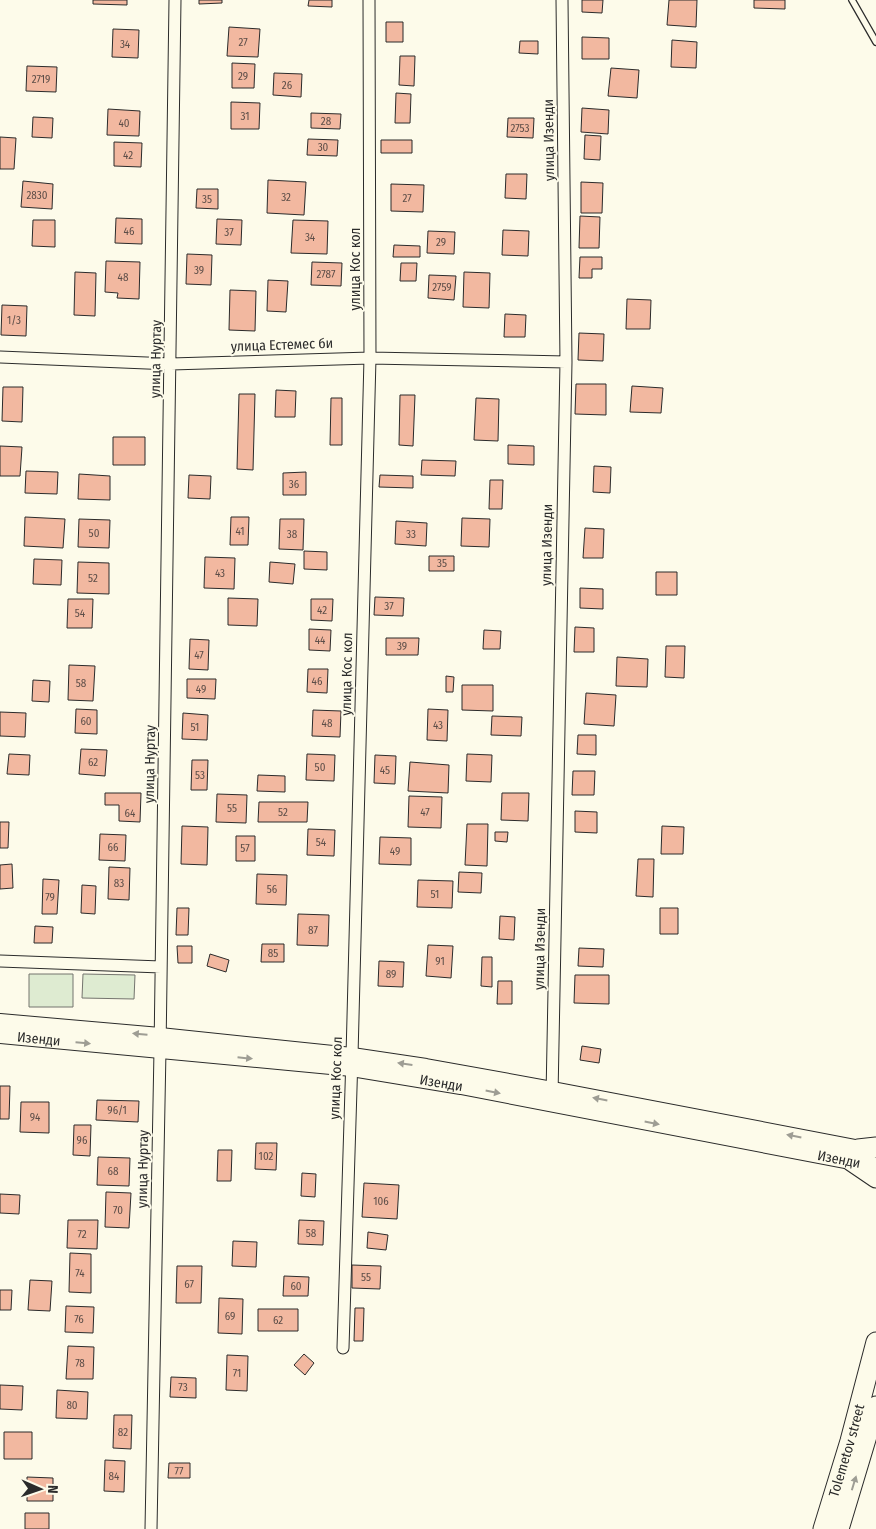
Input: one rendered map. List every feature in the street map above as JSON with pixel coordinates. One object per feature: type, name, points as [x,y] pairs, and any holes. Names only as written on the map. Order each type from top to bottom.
[{"type":"main road","points":[[865,1152],[876,1178]]},
{"type":"main road","name":"Tolemetov street","points":[[823,1529],[850,1441],[876,1342]]},
{"type":"main road","name":"Tolemetov street","points":[[839,1529],[876,1406]]},
{"type":"street","name":"улица Нуртау","points":[[151,1529],[162,967],[175,0]]},
{"type":"street","name":"улица Кос кол","points":[[342,1348],[352,1062],[370,358],[369,0]]},
{"type":"street","name":"улица Изенди","points":[[552,1096],[566,362],[562,0]]},
{"type":"street","name":"улица Естемес би","points":[[0,357],[171,364],[370,358],[566,362]]},
{"type":"street","points":[[0,961],[162,967]]},
{"type":"street","name":"Изенди","points":[[0,1022],[160,1043],[352,1062],[426,1067],[552,1096],[865,1152],[876,1166]]},
{"type":"street","name":"Изенди","points":[[0,1035],[160,1043]]},
{"type":"lane","points":[[852,0],[876,42]]},
{"type":"green space","points":[[29,974],[73,974],[73,1007],[29,1007]]},
{"type":"green space","points":[[83,974],[135,975],[134,999],[82,998]]},
{"type":"building","points":[[93,0],[127,0],[127,5],[93,4]]},
{"type":"building","points":[[199,0],[222,0],[222,3],[199,4]]},
{"type":"building","points":[[309,0],[332,0],[332,7],[308,6]]},
{"type":"building","points":[[582,0],[603,0],[602,13],[582,12]]},
{"type":"building","points":[[669,0],[697,0],[696,27],[667,25]]},
{"type":"building","points":[[754,0],[785,0],[785,9],[754,8]]},
{"type":"building","points":[[386,22],[403,22],[403,42],[386,42]]},
{"type":"building","points":[[229,27],[260,29],[258,57],[227,56]]},
{"type":"building","points":[[113,29],[139,30],[138,58],[112,57]]},
{"type":"building","points":[[582,37],[609,38],[609,59],[582,59]]},
{"type":"building","points":[[672,40],[697,42],[696,68],[671,67]]},
{"type":"building","points":[[520,41],[538,41],[538,54],[519,53]]},
{"type":"building","points":[[400,56],[415,56],[414,86],[399,85]]},
{"type":"building","points":[[232,63],[255,64],[254,88],[232,88]]},
{"type":"building","points":[[27,66],[57,67],[56,92],[26,91]]},
{"type":"building","points":[[611,68],[639,70],[637,98],[608,96]]},
{"type":"building","points":[[274,73],[302,74],[301,97],[273,95]]},
{"type":"building","points":[[396,93],[411,94],[410,123],[395,123]]},
{"type":"building","points":[[231,102],[260,103],[259,129],[231,129]]},
{"type":"building","points":[[582,108],[609,110],[608,134],[581,132]]},
{"type":"building","points":[[108,109],[140,111],[139,136],[107,135]]},
{"type":"building","points":[[311,113],[341,114],[340,129],[311,128]]},
{"type":"building","points":[[33,117],[53,118],[52,138],[32,137]]},
{"type":"building","points":[[508,118],[534,118],[533,138],[507,137]]},
{"type":"building","points":[[585,135],[601,136],[600,160],[584,159]]},
{"type":"building","points":[[0,137],[16,138],[14,169],[0,169]]},
{"type":"building","points":[[308,139],[338,140],[337,156],[307,155]]},
{"type":"building","points":[[381,140],[412,140],[412,153],[381,153]]},
{"type":"building","points":[[114,142],[142,143],[141,167],[114,166]]},
{"type":"building","points":[[506,174],[527,174],[526,199],[505,198]]},
{"type":"building","points":[[268,180],[306,182],[304,215],[267,213]]},
{"type":"building","points":[[23,181],[53,184],[52,209],[21,207]]},
{"type":"building","points":[[581,182],[603,183],[602,213],[581,213]]},
{"type":"building","points":[[391,184],[424,185],[423,212],[391,211]]},
{"type":"building","points":[[197,189],[218,189],[218,209],[196,208]]},
{"type":"building","points":[[580,216],[600,217],[599,248],[579,248]]},
{"type":"building","points":[[116,218],[142,219],[142,244],[115,243]]},
{"type":"building","points":[[217,219],[242,220],[241,245],[216,244]]},
{"type":"building","points":[[33,220],[55,220],[55,247],[32,246]]},
{"type":"building","points":[[293,220],[328,221],[327,254],[291,253]]},
{"type":"building","points":[[503,230],[529,231],[528,256],[502,255]]},
{"type":"building","points":[[428,231],[455,232],[454,254],[427,253]]},
{"type":"building","points":[[394,245],[420,246],[420,257],[393,257]]},
{"type":"building","points":[[187,254],[212,255],[211,285],[186,284]]},
{"type":"building","points":[[580,257],[602,257],[602,269],[592,269],[592,278],[579,278]]},
{"type":"building","points":[[106,261],[140,262],[139,299],[117,298],[118,293],[105,292]]},
{"type":"building","points":[[312,262],[342,263],[341,286],[311,285]]},
{"type":"building","points":[[401,263],[417,263],[416,281],[400,281]]},
{"type":"building","points":[[75,272],[96,273],[95,316],[74,315]]},
{"type":"building","points":[[464,272],[490,273],[489,308],[463,307]]},
{"type":"building","points":[[429,275],[456,276],[454,300],[428,298]]},
{"type":"building","points":[[268,280],[288,281],[286,312],[267,311]]},
{"type":"building","points":[[230,290],[256,291],[255,331],[229,330]]},
{"type":"building","points":[[627,299],[651,300],[650,329],[626,329]]},
{"type":"building","points":[[2,305],[27,306],[26,336],[1,335]]},
{"type":"building","points":[[505,314],[526,315],[525,337],[504,337]]},
{"type":"building","points":[[579,333],[604,334],[603,361],[578,360]]},
{"type":"building","points":[[576,384],[606,384],[606,415],[575,414]]},
{"type":"building","points":[[632,386],[663,388],[661,413],[630,412]]},
{"type":"building","points":[[3,387],[23,387],[22,422],[2,421]]},
{"type":"building","points":[[276,390],[296,391],[295,417],[275,417]]},
{"type":"building","points":[[239,394],[255,394],[253,470],[237,469]]},
{"type":"building","points":[[400,395],[415,395],[413,446],[399,445]]},
{"type":"building","points":[[331,398],[342,398],[342,445],[330,445]]},
{"type":"building","points":[[476,398],[499,399],[498,441],[474,440]]},
{"type":"building","points":[[113,437],[145,437],[145,465],[113,465]]},
{"type":"building","points":[[508,445],[534,446],[534,465],[508,464]]},
{"type":"building","points":[[0,446],[22,447],[20,476],[0,476]]},
{"type":"building","points":[[422,460],[456,461],[455,476],[421,475]]},
{"type":"building","points":[[594,466],[611,467],[610,493],[593,492]]},
{"type":"building","points":[[26,471],[58,472],[57,494],[25,493]]},
{"type":"building","points":[[306,472],[306,495],[283,495],[283,473]]},
{"type":"building","points":[[79,474],[110,476],[110,500],[78,499]]},
{"type":"building","points":[[189,475],[211,476],[210,499],[188,498]]},
{"type":"building","points":[[380,475],[413,476],[413,488],[379,487]]},
{"type":"building","points":[[490,480],[503,480],[502,509],[489,509]]},
{"type":"building","points":[[25,517],[65,519],[63,548],[24,546]]},
{"type":"building","points":[[231,517],[249,517],[248,545],[230,545]]},
{"type":"building","points":[[462,518],[490,519],[489,547],[461,546]]},
{"type":"building","points":[[79,519],[110,520],[109,548],[78,547]]},
{"type":"building","points":[[280,519],[304,519],[303,550],[279,549]]},
{"type":"building","points":[[396,521],[427,523],[426,546],[395,544]]},
{"type":"building","points":[[585,528],[604,529],[603,558],[583,558]]},
{"type":"building","points":[[304,551],[327,552],[327,570],[304,569]]},
{"type":"building","points":[[429,556],[454,556],[454,571],[429,571]]},
{"type":"building","points":[[205,557],[235,558],[234,589],[204,588]]},
{"type":"building","points":[[34,559],[62,560],[61,585],[33,584]]},
{"type":"building","points":[[78,562],[109,563],[109,594],[77,593]]},
{"type":"building","points":[[270,562],[295,564],[293,584],[269,582]]},
{"type":"building","points":[[656,572],[677,572],[677,595],[656,595]]},
{"type":"building","points":[[580,588],[603,589],[603,609],[580,608]]},
{"type":"building","points":[[375,597],[404,598],[403,616],[374,615]]},
{"type":"building","points":[[228,598],[258,599],[257,626],[228,625]]},
{"type":"building","points":[[68,599],[93,599],[92,628],[67,628]]},
{"type":"building","points":[[311,599],[333,599],[332,621],[311,620]]},
{"type":"building","points":[[575,627],[594,628],[594,652],[574,652]]},
{"type":"building","points":[[309,629],[331,630],[330,651],[309,650]]},
{"type":"building","points":[[484,630],[501,631],[500,649],[483,649]]},
{"type":"building","points":[[386,638],[419,638],[418,655],[386,655]]},
{"type":"building","points":[[190,639],[209,640],[208,670],[189,669]]},
{"type":"building","points":[[666,646],[685,646],[684,678],[665,677]]},
{"type":"building","points":[[617,657],[648,659],[647,687],[616,686]]},
{"type":"building","points":[[69,665],[95,666],[93,701],[68,700]]},
{"type":"building","points":[[308,669],[328,669],[327,693],[307,692]]},
{"type":"building","points":[[446,676],[454,677],[453,692],[446,692]]},
{"type":"building","points":[[187,679],[216,679],[215,699],[187,698]]},
{"type":"building","points":[[33,680],[50,681],[49,702],[32,701]]},
{"type":"building","points":[[462,685],[493,685],[493,711],[462,710]]},
{"type":"building","points":[[586,693],[616,695],[614,726],[584,724]]},
{"type":"building","points":[[76,709],[97,710],[97,734],[75,733]]},
{"type":"building","points":[[428,709],[448,710],[447,741],[427,740]]},
{"type":"building","points":[[313,710],[341,711],[340,737],[312,736]]},
{"type":"building","points":[[0,712],[26,713],[25,737],[0,736]]},
{"type":"building","points":[[183,713],[208,715],[207,740],[182,739]]},
{"type":"building","points":[[492,716],[522,717],[521,736],[491,735]]},
{"type":"building","points":[[578,735],[596,735],[596,755],[577,754]]},
{"type":"building","points":[[81,749],[107,750],[105,776],[79,774]]},
{"type":"building","points":[[9,754],[30,755],[29,775],[7,774]]},
{"type":"building","points":[[307,754],[335,755],[334,781],[306,780]]},
{"type":"building","points":[[467,754],[492,755],[491,782],[466,781]]},
{"type":"building","points":[[375,755],[396,756],[395,784],[374,783]]},
{"type":"building","points":[[192,760],[208,760],[207,790],[191,790]]},
{"type":"building","points":[[410,762],[449,765],[448,793],[408,791]]},
{"type":"building","points":[[573,771],[595,771],[594,795],[572,795]]},
{"type":"building","points":[[258,775],[285,776],[285,792],[257,791]]},
{"type":"building","points":[[105,793],[141,793],[140,822],[119,821],[119,805],[105,805]]},
{"type":"building","points":[[502,793],[529,793],[528,821],[501,820]]},
{"type":"building","points":[[217,794],[247,795],[246,823],[216,822]]},
{"type":"building","points":[[409,796],[442,797],[441,828],[408,827]]},
{"type":"building","points":[[259,802],[308,802],[307,822],[258,822]]},
{"type":"building","points":[[575,811],[597,812],[597,833],[575,832]]},
{"type":"building","points":[[0,822],[9,822],[8,848],[0,848]]},
{"type":"building","points":[[467,824],[488,824],[487,866],[465,865]]},
{"type":"building","points":[[182,826],[208,827],[207,865],[181,864]]},
{"type":"building","points":[[662,826],[684,827],[683,854],[661,854]]},
{"type":"building","points":[[308,829],[335,830],[334,856],[307,855]]},
{"type":"building","points":[[495,832],[508,832],[507,842],[495,841]]},
{"type":"building","points":[[100,834],[126,835],[125,861],[99,860]]},
{"type":"building","points":[[236,836],[255,836],[255,861],[236,861]]},
{"type":"building","points":[[380,837],[411,838],[411,865],[379,864]]},
{"type":"building","points":[[638,859],[654,859],[653,897],[636,896]]},
{"type":"building","points":[[12,864],[13,888],[0,889],[0,865]]},
{"type":"building","points":[[109,867],[130,868],[129,900],[108,899]]},
{"type":"building","points":[[459,872],[482,873],[481,893],[458,892]]},
{"type":"building","points":[[257,874],[287,875],[286,905],[256,904]]},
{"type":"building","points":[[43,879],[59,880],[57,914],[42,914]]},
{"type":"building","points":[[418,880],[453,881],[452,908],[417,907]]},
{"type":"building","points":[[82,885],[96,886],[95,914],[81,913]]},
{"type":"building","points":[[177,908],[189,908],[188,935],[176,935]]},
{"type":"building","points":[[660,908],[678,908],[678,934],[660,934]]},
{"type":"building","points":[[298,914],[329,915],[328,946],[297,945]]},
{"type":"building","points":[[500,916],[515,917],[514,940],[499,939]]},
{"type":"building","points":[[35,926],[53,927],[52,943],[34,943]]},
{"type":"building","points":[[262,944],[284,944],[284,962],[261,962]]},
{"type":"building","points":[[428,945],[453,946],[451,978],[426,976]]},
{"type":"building","points":[[177,946],[192,946],[192,963],[178,963]]},
{"type":"building","points":[[579,948],[604,949],[603,967],[578,966]]},
{"type":"building","points":[[210,954],[229,960],[226,972],[207,966]]},
{"type":"building","points":[[482,957],[492,957],[492,987],[481,986]]},
{"type":"building","points":[[379,961],[404,962],[403,987],[378,986]]},
{"type":"building","points":[[575,975],[609,975],[609,1004],[574,1003]]},
{"type":"building","points":[[498,981],[512,981],[512,1004],[497,1004]]},
{"type":"building","points":[[582,1046],[601,1049],[599,1063],[580,1060]]},
{"type":"building","points":[[0,1086],[10,1086],[9,1119],[0,1119]]},
{"type":"building","points":[[97,1100],[139,1101],[138,1122],[96,1120]]},
{"type":"building","points":[[21,1102],[49,1102],[49,1133],[20,1132]]},
{"type":"building","points":[[74,1125],[91,1125],[90,1156],[73,1155]]},
{"type":"building","points":[[256,1143],[277,1143],[276,1170],[255,1169]]},
{"type":"building","points":[[218,1150],[232,1150],[231,1181],[217,1181]]},
{"type":"building","points":[[98,1157],[130,1158],[129,1186],[97,1185]]},
{"type":"building","points":[[302,1173],[316,1174],[315,1197],[301,1196]]},
{"type":"building","points":[[364,1183],[399,1185],[397,1219],[362,1217]]},
{"type":"building","points":[[106,1192],[131,1193],[129,1228],[105,1227]]},
{"type":"building","points":[[0,1194],[20,1195],[19,1214],[0,1213]]},
{"type":"building","points":[[68,1220],[98,1220],[97,1249],[67,1248]]},
{"type":"building","points":[[299,1220],[324,1221],[323,1245],[298,1244]]},
{"type":"building","points":[[368,1232],[388,1235],[386,1250],[367,1248]]},
{"type":"building","points":[[233,1241],[257,1242],[256,1267],[232,1266]]},
{"type":"building","points":[[70,1253],[91,1254],[91,1293],[69,1292]]},
{"type":"building","points":[[352,1265],[381,1266],[380,1289],[352,1288]]},
{"type":"building","points":[[177,1266],[202,1266],[201,1303],[176,1303]]},
{"type":"building","points":[[284,1276],[309,1277],[308,1296],[283,1296]]},
{"type":"building","points":[[30,1280],[52,1281],[50,1311],[28,1310]]},
{"type":"building","points":[[0,1290],[12,1290],[11,1310],[0,1310]]},
{"type":"building","points":[[219,1298],[243,1299],[242,1334],[218,1333]]},
{"type":"building","points":[[66,1306],[94,1307],[93,1333],[65,1332]]},
{"type":"building","points":[[355,1308],[364,1308],[363,1341],[354,1341]]},
{"type":"building","points":[[258,1309],[298,1309],[298,1331],[258,1331]]},
{"type":"building","points":[[68,1346],[94,1347],[93,1379],[66,1379]]},
{"type":"building","points":[[304,1354],[314,1363],[305,1375],[294,1365]]},
{"type":"building","points":[[227,1355],[248,1356],[247,1391],[226,1390]]},
{"type":"building","points":[[171,1377],[196,1378],[196,1398],[170,1397]]},
{"type":"building","points":[[0,1385],[23,1386],[22,1410],[0,1409]]},
{"type":"building","points":[[57,1390],[88,1392],[87,1419],[56,1418]]},
{"type":"building","points":[[114,1415],[132,1415],[131,1449],[113,1448]]},
{"type":"building","points":[[4,1432],[32,1432],[32,1459],[4,1459]]},
{"type":"building","points":[[105,1460],[125,1461],[124,1492],[104,1491]]},
{"type":"building","points":[[169,1463],[190,1463],[190,1478],[168,1478]]},
{"type":"building","points":[[27,1477],[53,1478],[53,1501],[27,1501]]},
{"type":"building","points":[[25,1513],[49,1513],[49,1529],[25,1529]]}]
